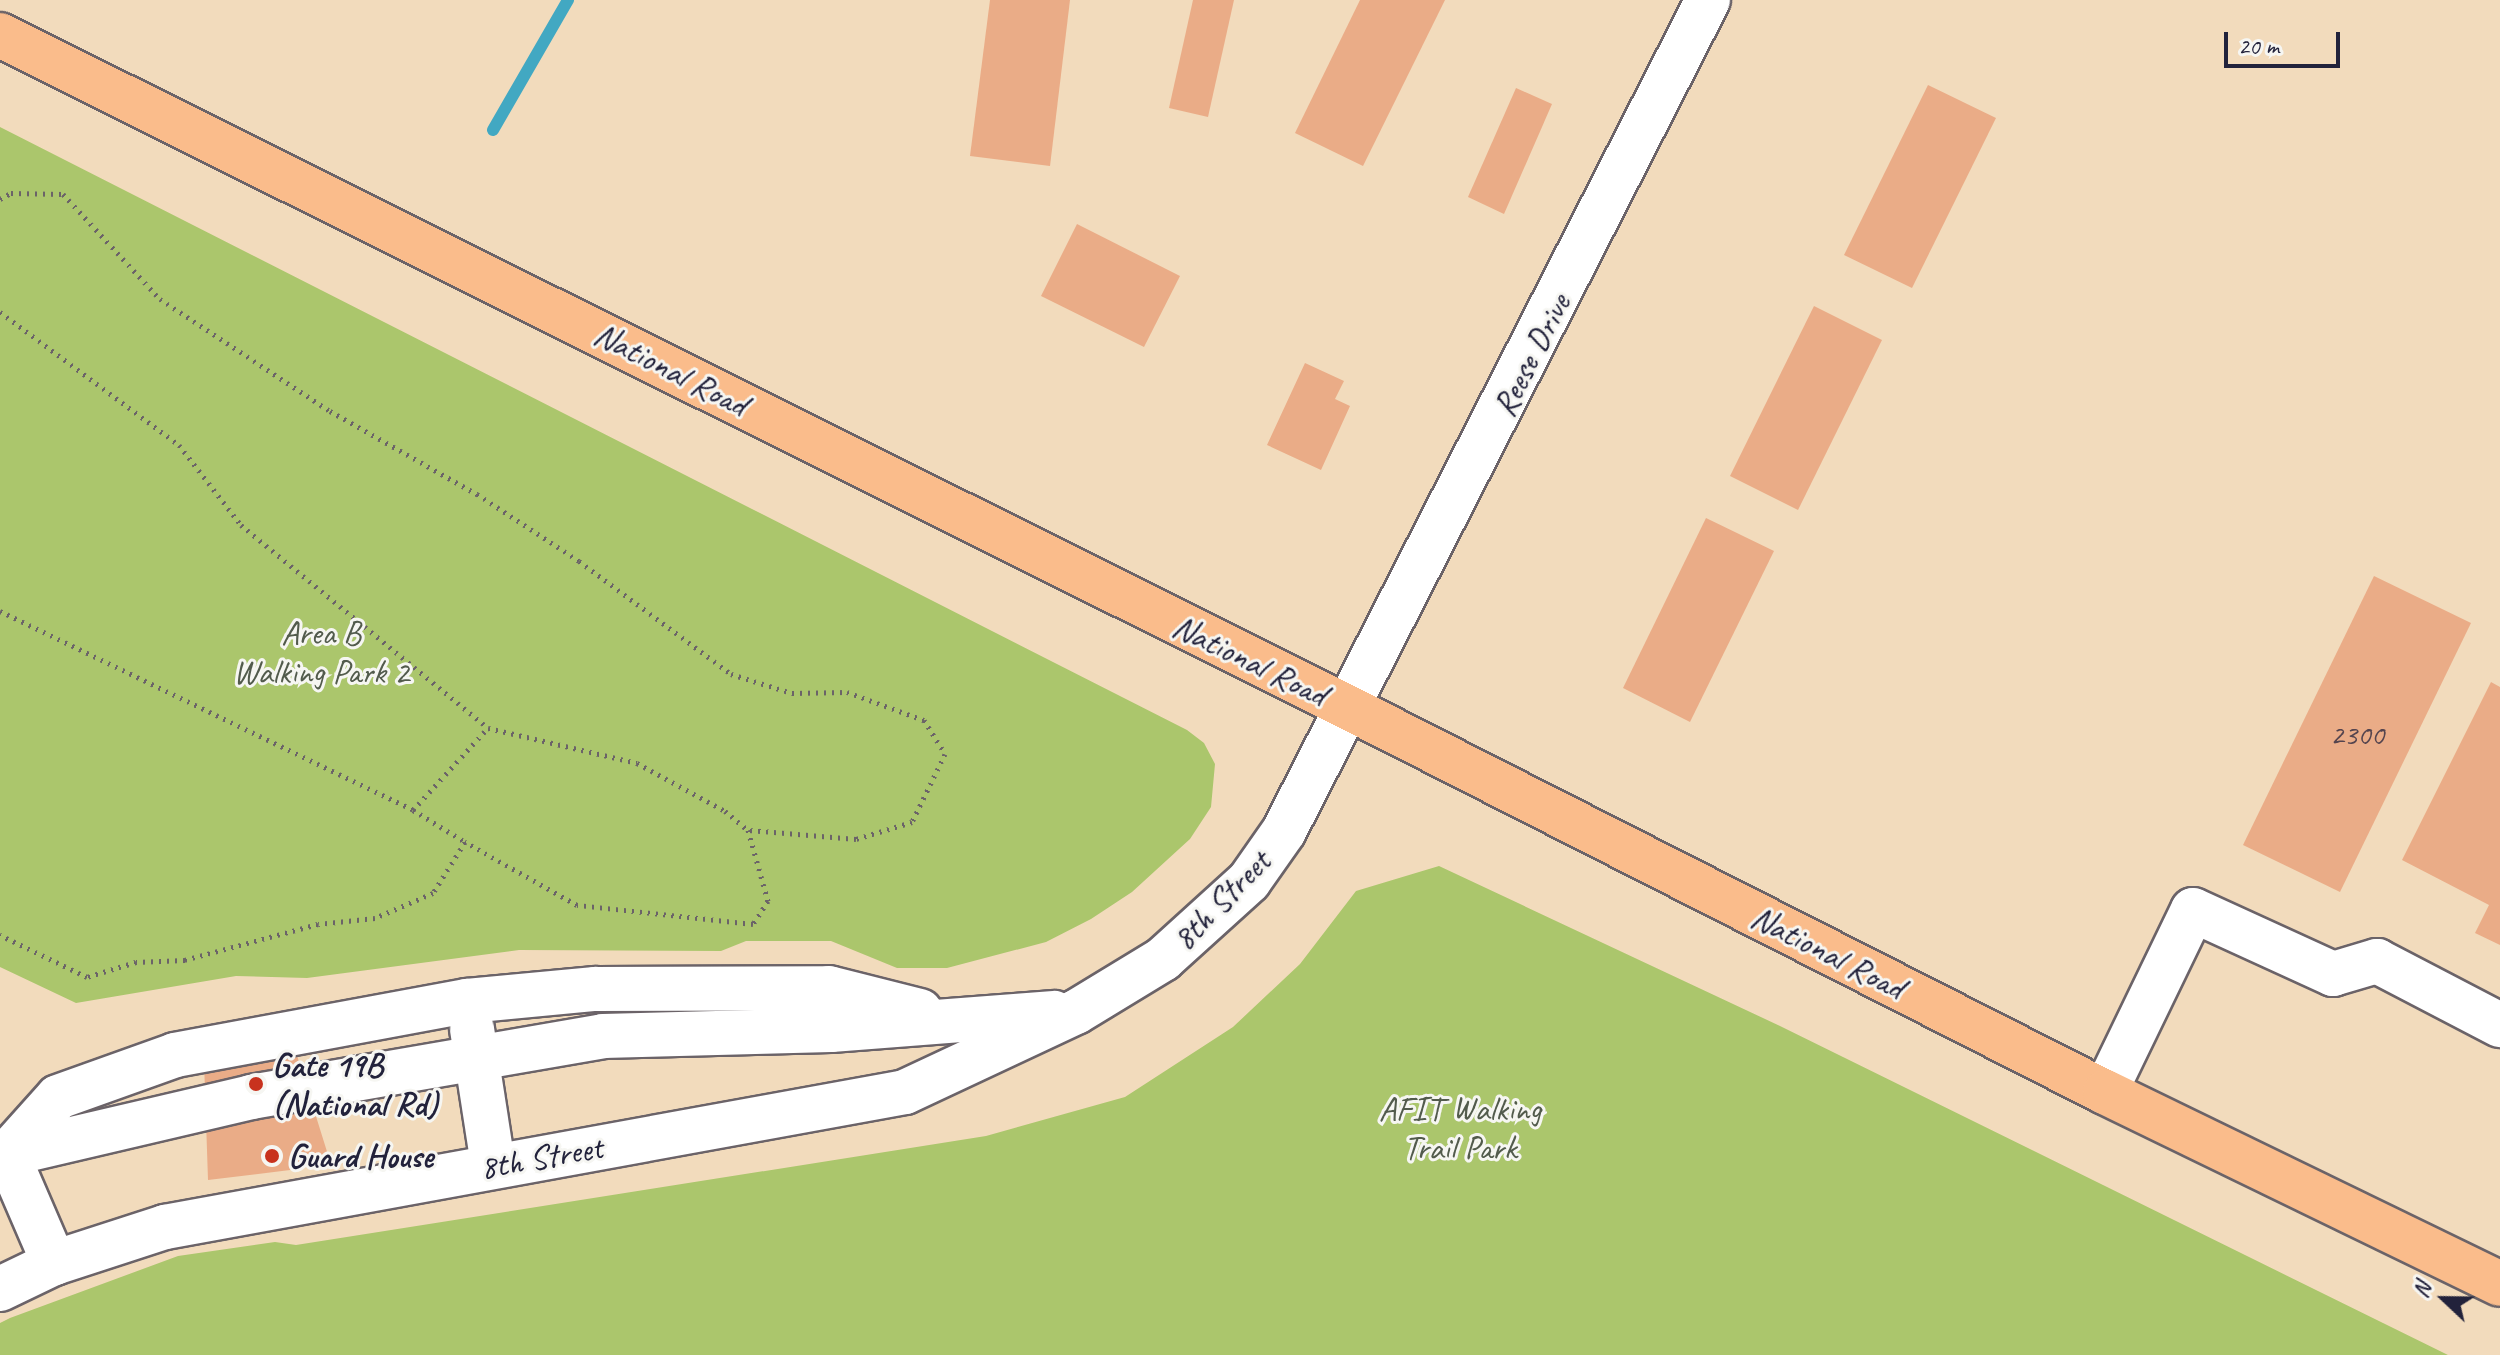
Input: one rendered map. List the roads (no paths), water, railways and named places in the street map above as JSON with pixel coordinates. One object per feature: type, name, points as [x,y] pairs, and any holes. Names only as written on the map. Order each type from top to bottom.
[{"type":"main road","name":"National Road","points":[[0,35],[1349,708],[2105,1092],[2500,1284]]},
{"type":"street","name":"Reese Drive","points":[[1349,708],[1708,0]]},
{"type":"street","name":"8th Street","points":[[0,1289],[54,1263],[165,1227],[905,1092],[1076,1012],[1163,959],[1249,881],[1284,831],[1349,708]]},
{"type":"street","points":[[2105,1092],[2193,910],[2333,974],[2377,961],[2500,1025]]},
{"type":"street","points":[[4,1155],[474,1042],[595,989],[829,988],[947,1018]]},
{"type":"street","name":"8th Street","points":[[947,1018],[1076,1012]]},
{"type":"street","points":[[4,1155],[58,1097],[175,1055],[474,1042],[610,1059],[823,1052],[947,1018]]},
{"type":"street","points":[[474,1042],[493,1165]]},
{"type":"street","points":[[4,1155],[54,1263]]},
{"type":"waterway","points":[[493,130],[568,0]]},
{"type":"place","name":"Gate 19B (National Rd)","points":[[256,1084]]},
{"type":"place","name":"Guard House","points":[[272,1156]]},
{"type":"park label","name":"Area B Walking Park 2","points":[[321,652]]},
{"type":"park label","name":"AFIT Walking Trail Park","points":[[1460,1128]]}]
